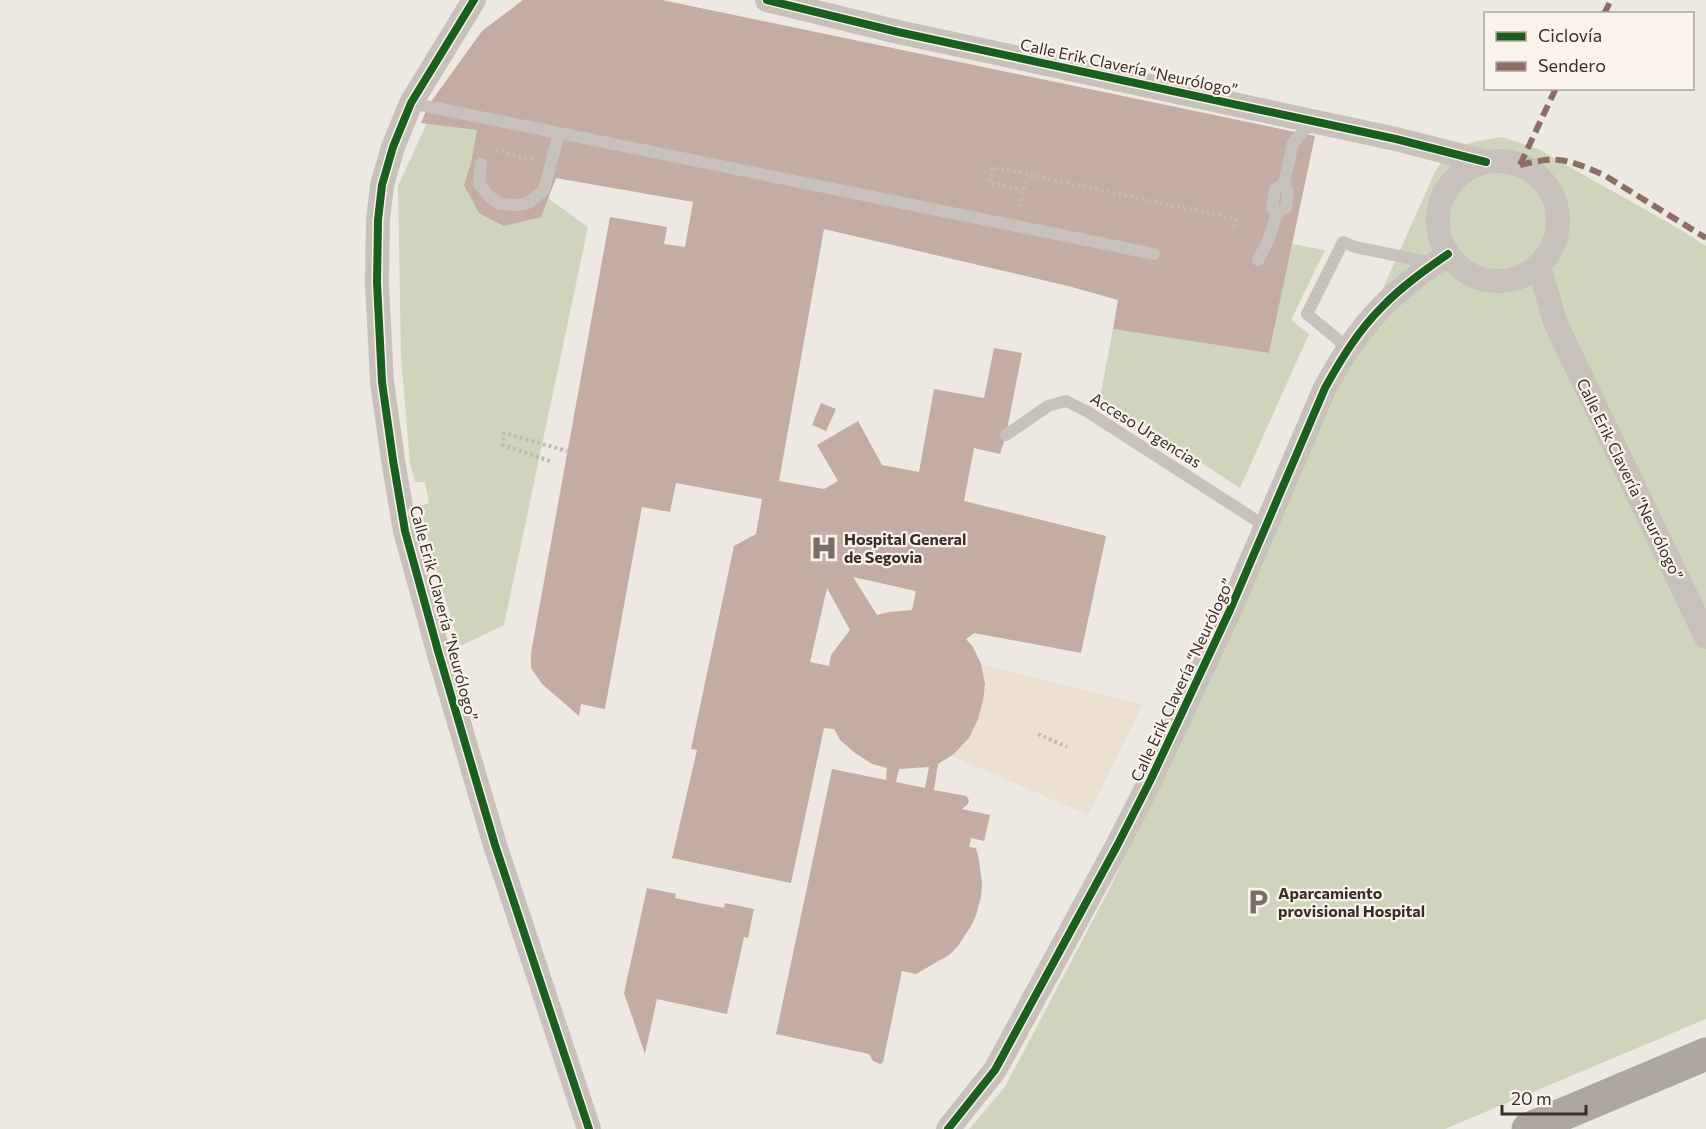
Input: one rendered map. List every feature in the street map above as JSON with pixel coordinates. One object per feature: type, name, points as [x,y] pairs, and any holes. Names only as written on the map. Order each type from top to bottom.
[{"type":"highway","points":[[1528,1129],[1706,1054]]},
{"type":"street","name":"Calle Erik Clavería “Neurólogo”","points":[[474,0],[411,103],[393,147],[382,185],[378,220],[377,283],[382,382],[405,531],[495,845],[590,1129]]},
{"type":"street","name":"Calle Erik Clavería “Neurólogo”","points":[[767,0],[898,32],[1313,120],[1486,162]]},
{"type":"street","points":[[1498,161],[1509,162],[1530,170],[1547,185],[1557,206],[1558,231],[1548,255],[1529,273],[1517,279],[1491,281],[1466,272],[1433,265],[1442,242],[1439,230],[1443,196],[1457,178],[1476,166],[1498,161]]},
{"type":"street","name":"Calle Erik Clavería “Neurólogo”","points":[[948,1129],[995,1070],[1147,788],[1230,610],[1325,388],[1348,348],[1383,306],[1433,265]]},
{"type":"street","points":[[1433,265],[1445,273],[1466,272]]},
{"type":"street","name":"Calle Erik Clavería “Neurólogo”","points":[[1539,265],[1555,322],[1706,637]]},
{"type":"street","name":"Calle Erik Clavería “Neurólogo”","points":[[1517,279],[1555,322]]},
{"type":"lane","points":[[411,103],[1154,254]]},
{"type":"lane","points":[[1258,260],[1268,241],[1277,213],[1272,208],[1275,189],[1284,184],[1293,143],[1313,120]]},
{"type":"lane","points":[[481,164],[479,184],[490,197],[500,204],[528,203],[544,190],[559,133]]},
{"type":"lane","points":[[1348,348],[1307,314],[1343,242],[1355,247],[1433,265]]},
{"type":"lane","name":"Acceso Urgencias","points":[[1006,435],[1048,406],[1066,401],[1088,412],[1265,526]]},
{"type":"path","points":[[1023,190],[989,183],[993,167],[1236,219],[1233,231]]},
{"type":"path","points":[[1016,226],[1025,182]]},
{"type":"path","points":[[550,461],[502,445],[504,434],[567,451]]},
{"type":"path","points":[[1038,734],[1067,747]]},
{"type":"green space","points":[[427,123],[477,130],[464,185],[548,198],[588,227],[504,625],[460,646],[419,506],[429,503],[425,482],[415,482],[410,463],[401,357],[398,186]]},
{"type":"green space","points":[[1502,137],[1538,149],[1706,246],[1706,1019],[1445,1129],[969,1129],[1005,1087],[1111,886],[1269,543],[1434,174],[1444,158],[1456,149],[1479,141]]},
{"type":"green space","points":[[1292,244],[1325,250],[1291,320],[1309,334],[1240,488],[1100,397],[1113,329],[1269,353]]},
{"type":"shaded area","points":[[981,664],[1143,704],[1088,815],[951,756],[954,754],[985,684]]},
{"type":"building","points":[[523,0],[662,0],[1315,136],[1269,353],[1113,329],[1118,300],[1068,286],[824,229],[779,481],[824,489],[838,481],[817,445],[858,421],[882,465],[919,472],[934,389],[984,398],[994,348],[1022,353],[1006,435],[1000,454],[974,448],[964,501],[1106,536],[1081,653],[974,633],[966,639],[973,647],[981,664],[985,684],[983,701],[969,738],[954,754],[938,764],[934,790],[966,796],[969,800],[968,804],[962,809],[990,815],[984,841],[971,838],[969,847],[976,848],[979,860],[981,897],[971,926],[949,955],[916,974],[902,971],[883,1062],[880,1064],[873,1061],[869,1054],[776,1034],[832,769],[886,780],[887,768],[872,764],[840,740],[834,729],[824,728],[791,883],[672,858],[697,750],[691,749],[734,546],[756,534],[762,499],[676,483],[670,512],[642,507],[605,709],[581,704],[579,716],[542,684],[531,668],[531,653],[610,217],[667,227],[664,244],[685,247],[693,202],[556,178],[541,217],[504,226],[479,213],[464,185],[477,130],[421,123],[428,106],[482,31]],"holes":[[[853,577],[916,591],[912,610],[877,615]],[[827,588],[850,630],[831,655],[829,666],[810,662]],[[929,767],[925,788],[896,782],[899,769]]]},
{"type":"building","points":[[821,403],[836,409],[826,431],[812,425]]},
{"type":"building","points":[[647,888],[676,894],[675,898],[724,908],[725,903],[754,909],[748,938],[744,937],[727,1014],[657,999],[645,1054],[624,993]]},
{"type":"marked path","points":[[1605,12],[1611,0]]},
{"type":"marked path","points":[[1520,165],[1555,90]]},
{"type":"marked path","points":[[1520,165],[1544,160],[1563,161],[1604,175],[1706,238]]},
{"type":"cycle path","points":[[474,0],[411,103],[393,147],[382,185],[378,220],[377,283],[382,382],[405,531],[438,651],[495,845],[589,1129]]},
{"type":"cycle path","points":[[767,0],[898,32],[1396,139],[1486,162]]},
{"type":"cycle path","points":[[948,1129],[995,1070],[1118,844],[1230,610],[1331,377],[1373,316],[1405,286],[1448,254]]},
{"type":"place","name":"Hospital General de Segovia","points":[[824,548]]},
{"type":"place","name":"Aparcamiento provisional Hospital","points":[[1258,902]]}]
